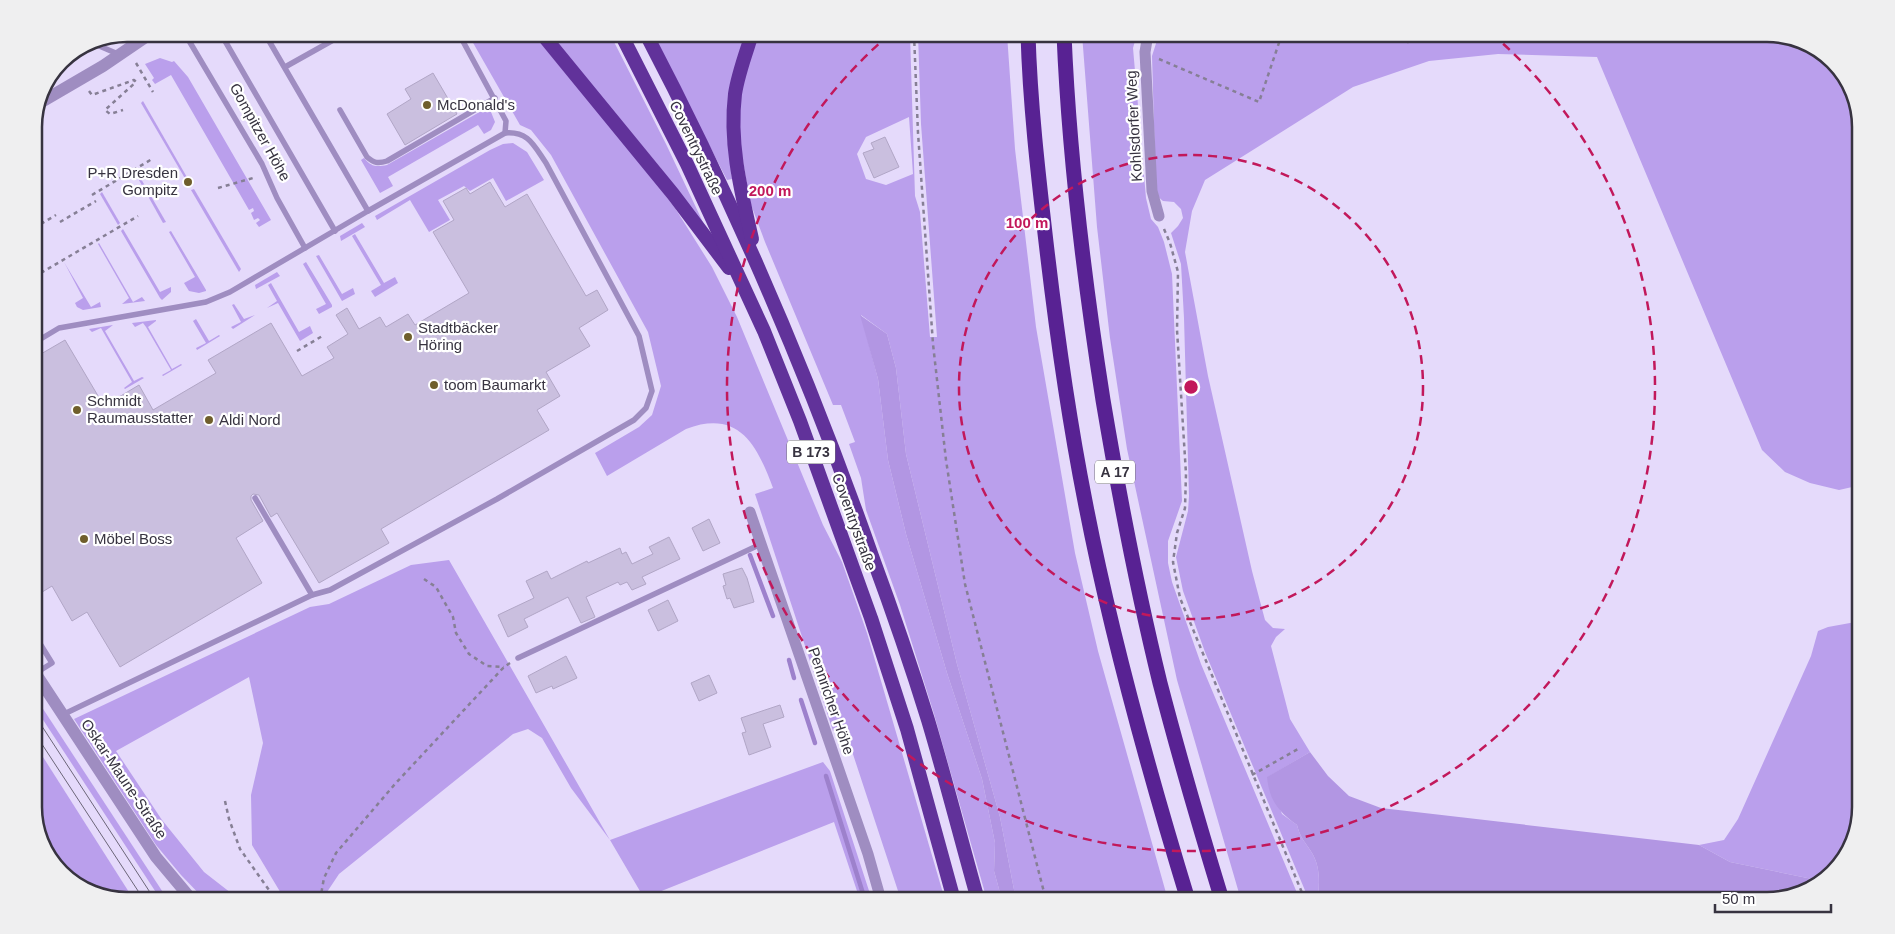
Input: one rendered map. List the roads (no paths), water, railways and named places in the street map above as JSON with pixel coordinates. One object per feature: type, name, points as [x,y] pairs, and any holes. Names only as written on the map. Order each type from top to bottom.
[{"type":"highway","points":[[549,42],[674,194],[745,289]]},
{"type":"highway","name":"Coventrystraße","points":[[625,42],[687,164],[745,289],[800,422],[871,618],[907,730],[952,892]]},
{"type":"highway","name":"B 173","points":[[650,42],[708,156],[758,267],[819,413],[892,610],[928,720],[976,892]]},
{"type":"highway","points":[[750,42],[735,92],[733,134],[734,157],[758,267]]},
{"type":"highway","name":"A 17","points":[[1029,42],[1038,165],[1056,329],[1085,500],[1128,694],[1186,892]]},
{"type":"highway","name":"A 17","points":[[1065,42],[1078,226],[1113,459],[1160,681],[1220,892]]},
{"type":"street","points":[[48,98],[139,42]]},
{"type":"street","name":"Kohlsdorfer Weg","points":[[1147,42],[1145,52],[1152,191],[1159,216]]},
{"type":"street","name":"Pennricher Höhe","points":[[750,512],[868,854],[879,892]]},
{"type":"street","name":"Oskar-Maune-Straße","points":[[43,685],[156,857],[185,892]]},
{"type":"lane","name":"Gompitzer Höhe","points":[[190,42],[262,164],[277,198],[305,248]]},
{"type":"lane","points":[[226,42],[335,231]]},
{"type":"lane","points":[[271,42],[368,211]]},
{"type":"lane","points":[[285,67],[330,42]]},
{"type":"lane","points":[[464,42],[506,121],[505,133]]},
{"type":"lane","points":[[101,47],[120,55]]},
{"type":"lane","points":[[340,110],[367,157],[373,162],[380,164],[495,98]]},
{"type":"lane","points":[[43,338],[59,328],[206,302],[230,292],[505,133],[518,132],[529,140],[546,163],[640,336],[652,391],[646,408],[634,420],[497,500],[330,590],[312,595],[62,715]]},
{"type":"lane","points":[[255,498],[312,595]]},
{"type":"lane","points":[[518,658],[761,544]]},
{"type":"lane","points":[[43,648],[52,663],[43,668]]},
{"type":"waterway","points":[[750,555],[773,616]]},
{"type":"waterway","points":[[789,660],[794,678]]},
{"type":"waterway","points":[[801,700],[815,743]]},
{"type":"waterway","points":[[826,776],[862,892]]},
{"type":"tram line","points":[[43,728],[150,892]]},
{"type":"tram line","points":[[43,746],[139,892]]},
{"type":"place","name":"McDonald's","points":[[427,105]]},
{"type":"place","name":"P+R Dresden Gompitz","points":[[188,182]]},
{"type":"place","name":"Stadtbäcker Höring","points":[[408,337]]},
{"type":"place","name":"toom Baumarkt","points":[[434,385]]},
{"type":"place","name":"Schmidt Raumausstatter","points":[[77,410]]},
{"type":"place","name":"Aldi Nord","points":[[209,420]]},
{"type":"place","name":"Möbel Boss","points":[[84,539]]}]
